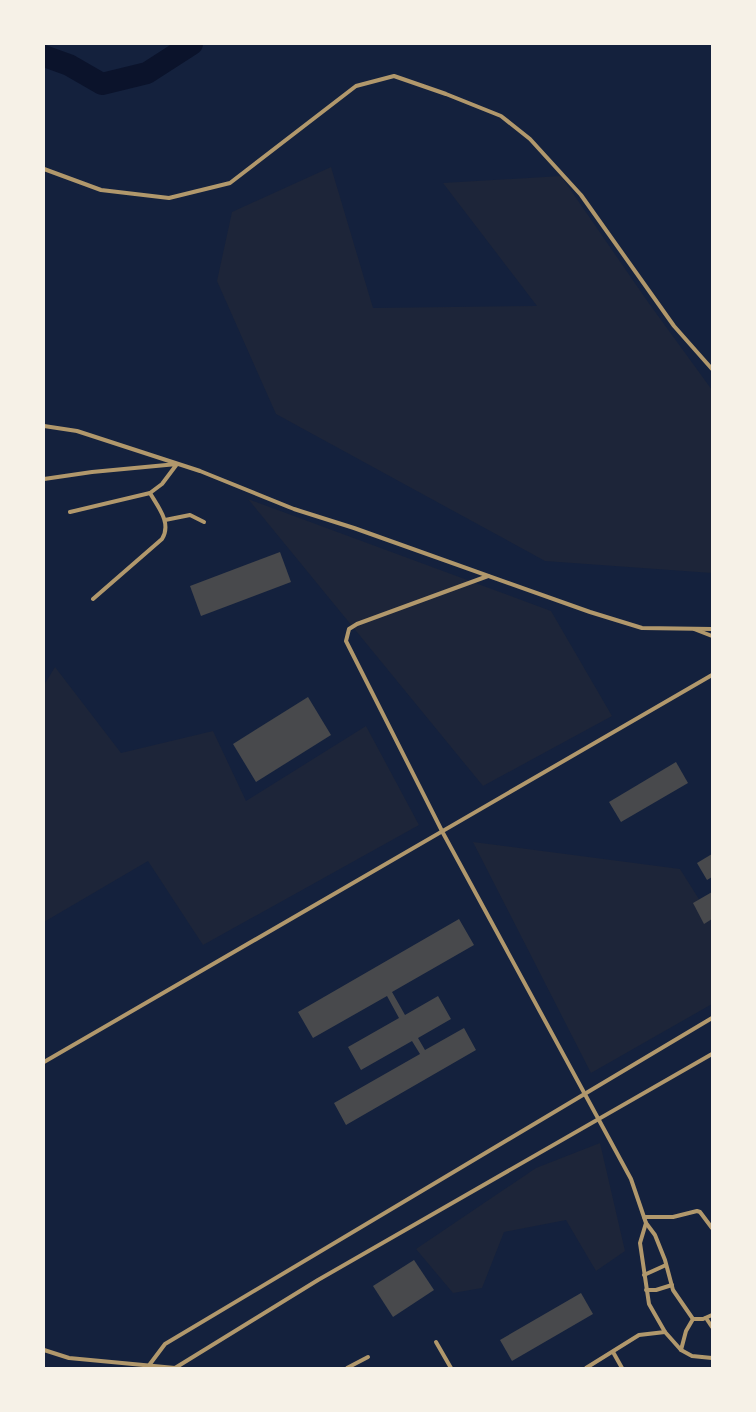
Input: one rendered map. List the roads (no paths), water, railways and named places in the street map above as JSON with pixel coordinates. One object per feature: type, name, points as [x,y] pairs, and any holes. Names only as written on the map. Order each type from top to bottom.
[{"type":"lane","points":[[44,169],[101,190],[169,198],[230,183],[356,86],[393,76],[501,116],[530,139],[581,195],[674,326],[712,369]]},
{"type":"lane","points":[[44,426],[77,431],[177,464],[294,509],[642,628],[712,629]]},
{"type":"lane","points":[[44,479],[177,464]]},
{"type":"lane","points":[[70,512],[150,493],[162,484],[177,464]]},
{"type":"lane","points":[[93,599],[162,539],[166,532],[165,520],[150,493]]},
{"type":"lane","points":[[165,520],[190,515],[204,522]]},
{"type":"lane","points":[[488,576],[357,624],[349,629],[346,641],[443,833],[631,1179],[646,1223],[655,1235],[673,1290],[693,1319]]},
{"type":"lane","points":[[690,628],[712,636]]},
{"type":"lane","points":[[44,1064],[49,1059],[443,833],[712,675]]},
{"type":"lane","points":[[148,1367],[165,1344],[712,1018]]},
{"type":"lane","points":[[44,1350],[69,1358],[176,1368],[318,1280],[712,1054]]},
{"type":"lane","points":[[644,1217],[673,1216],[697,1211],[712,1228]]},
{"type":"lane","points":[[646,1223],[640,1243],[649,1304],[665,1332],[681,1350],[692,1356],[712,1357]]},
{"type":"lane","points":[[644,1275],[666,1265]]},
{"type":"lane","points":[[646,1290],[656,1290],[672,1285]]},
{"type":"lane","points":[[693,1319],[712,1315]]},
{"type":"lane","points":[[706,1318],[712,1327]]},
{"type":"lane","points":[[681,1350],[686,1331],[693,1319]]},
{"type":"lane","points":[[586,1368],[639,1335],[665,1332]]},
{"type":"lane","points":[[436,1342],[451,1368]]},
{"type":"lane","points":[[614,1352],[622,1368]]},
{"type":"lane","points":[[347,1368],[368,1357]]},
{"type":"waterway","points":[[44,56],[69,65],[102,84],[147,73],[192,44]]}]
